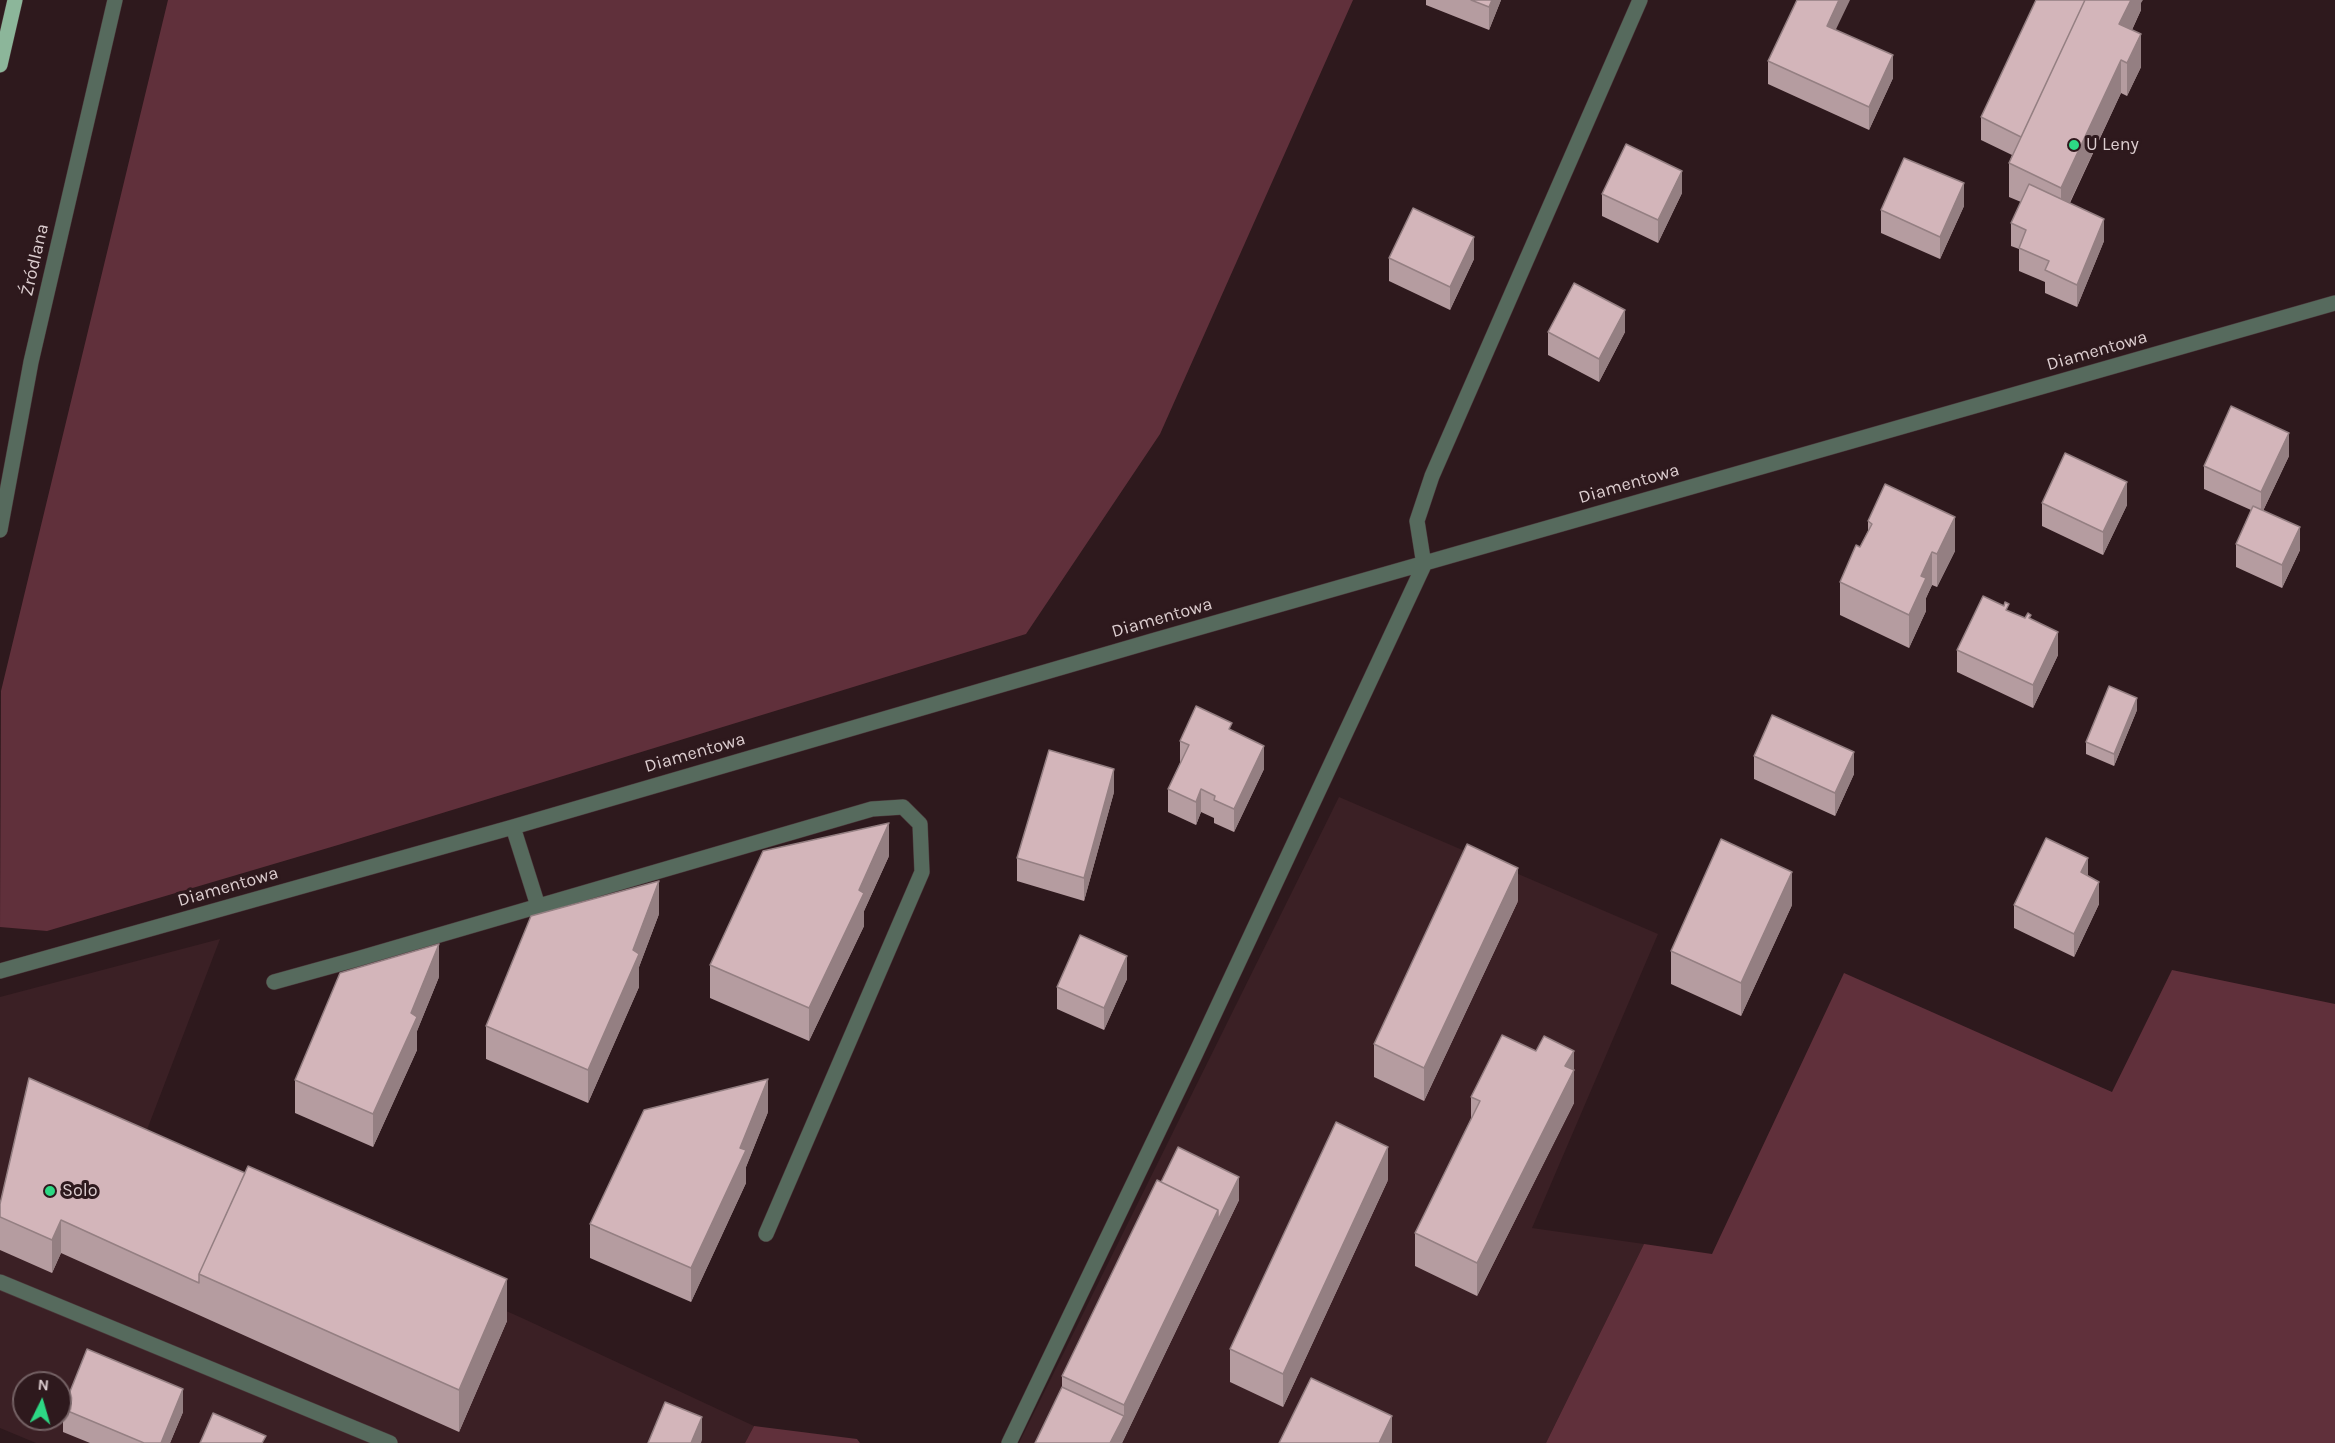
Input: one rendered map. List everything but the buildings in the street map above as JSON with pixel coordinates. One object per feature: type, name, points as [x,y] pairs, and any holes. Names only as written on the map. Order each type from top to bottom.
[{"type":"main road","points":[[0,65],[15,0]]},
{"type":"street","name":"Źródlana","points":[[0,530],[31,362],[115,0]]},
{"type":"street","points":[[1009,1443],[1196,1055],[1424,565],[1417,521],[1432,476],[1640,0]]},
{"type":"street","name":"Diamentowa","points":[[0,971],[513,827],[1152,641],[2335,303]]},
{"type":"street","points":[[274,982],[872,809],[903,807],[920,824],[922,872],[766,1234]]},
{"type":"street","points":[[513,827],[538,906]]},
{"type":"street","points":[[0,1282],[390,1443]]},
{"type":"shaded area","points":[[168,0],[1353,0],[1160,434],[1026,634],[338,845],[47,931],[0,927],[1,691]]},
{"type":"shaded area","points":[[1339,797],[1658,934],[1532,1228],[1644,1244],[1546,1443],[1019,1443]]},
{"type":"shaded area","points":[[220,939],[140,1148],[522,1318],[754,1426],[745,1443],[36,1443],[0,1428],[0,997]]},
{"type":"shaded area","points":[[2172,970],[2335,1004],[2335,1443],[1546,1443],[1644,1244],[1712,1254],[1844,973],[2112,1092]]},
{"type":"shaded area","points":[[754,1426],[857,1439],[860,1443],[745,1443]]},
{"type":"place","name":"U Leny","points":[[2074,145]]},
{"type":"place","name":"Solo","points":[[50,1191]]}]
